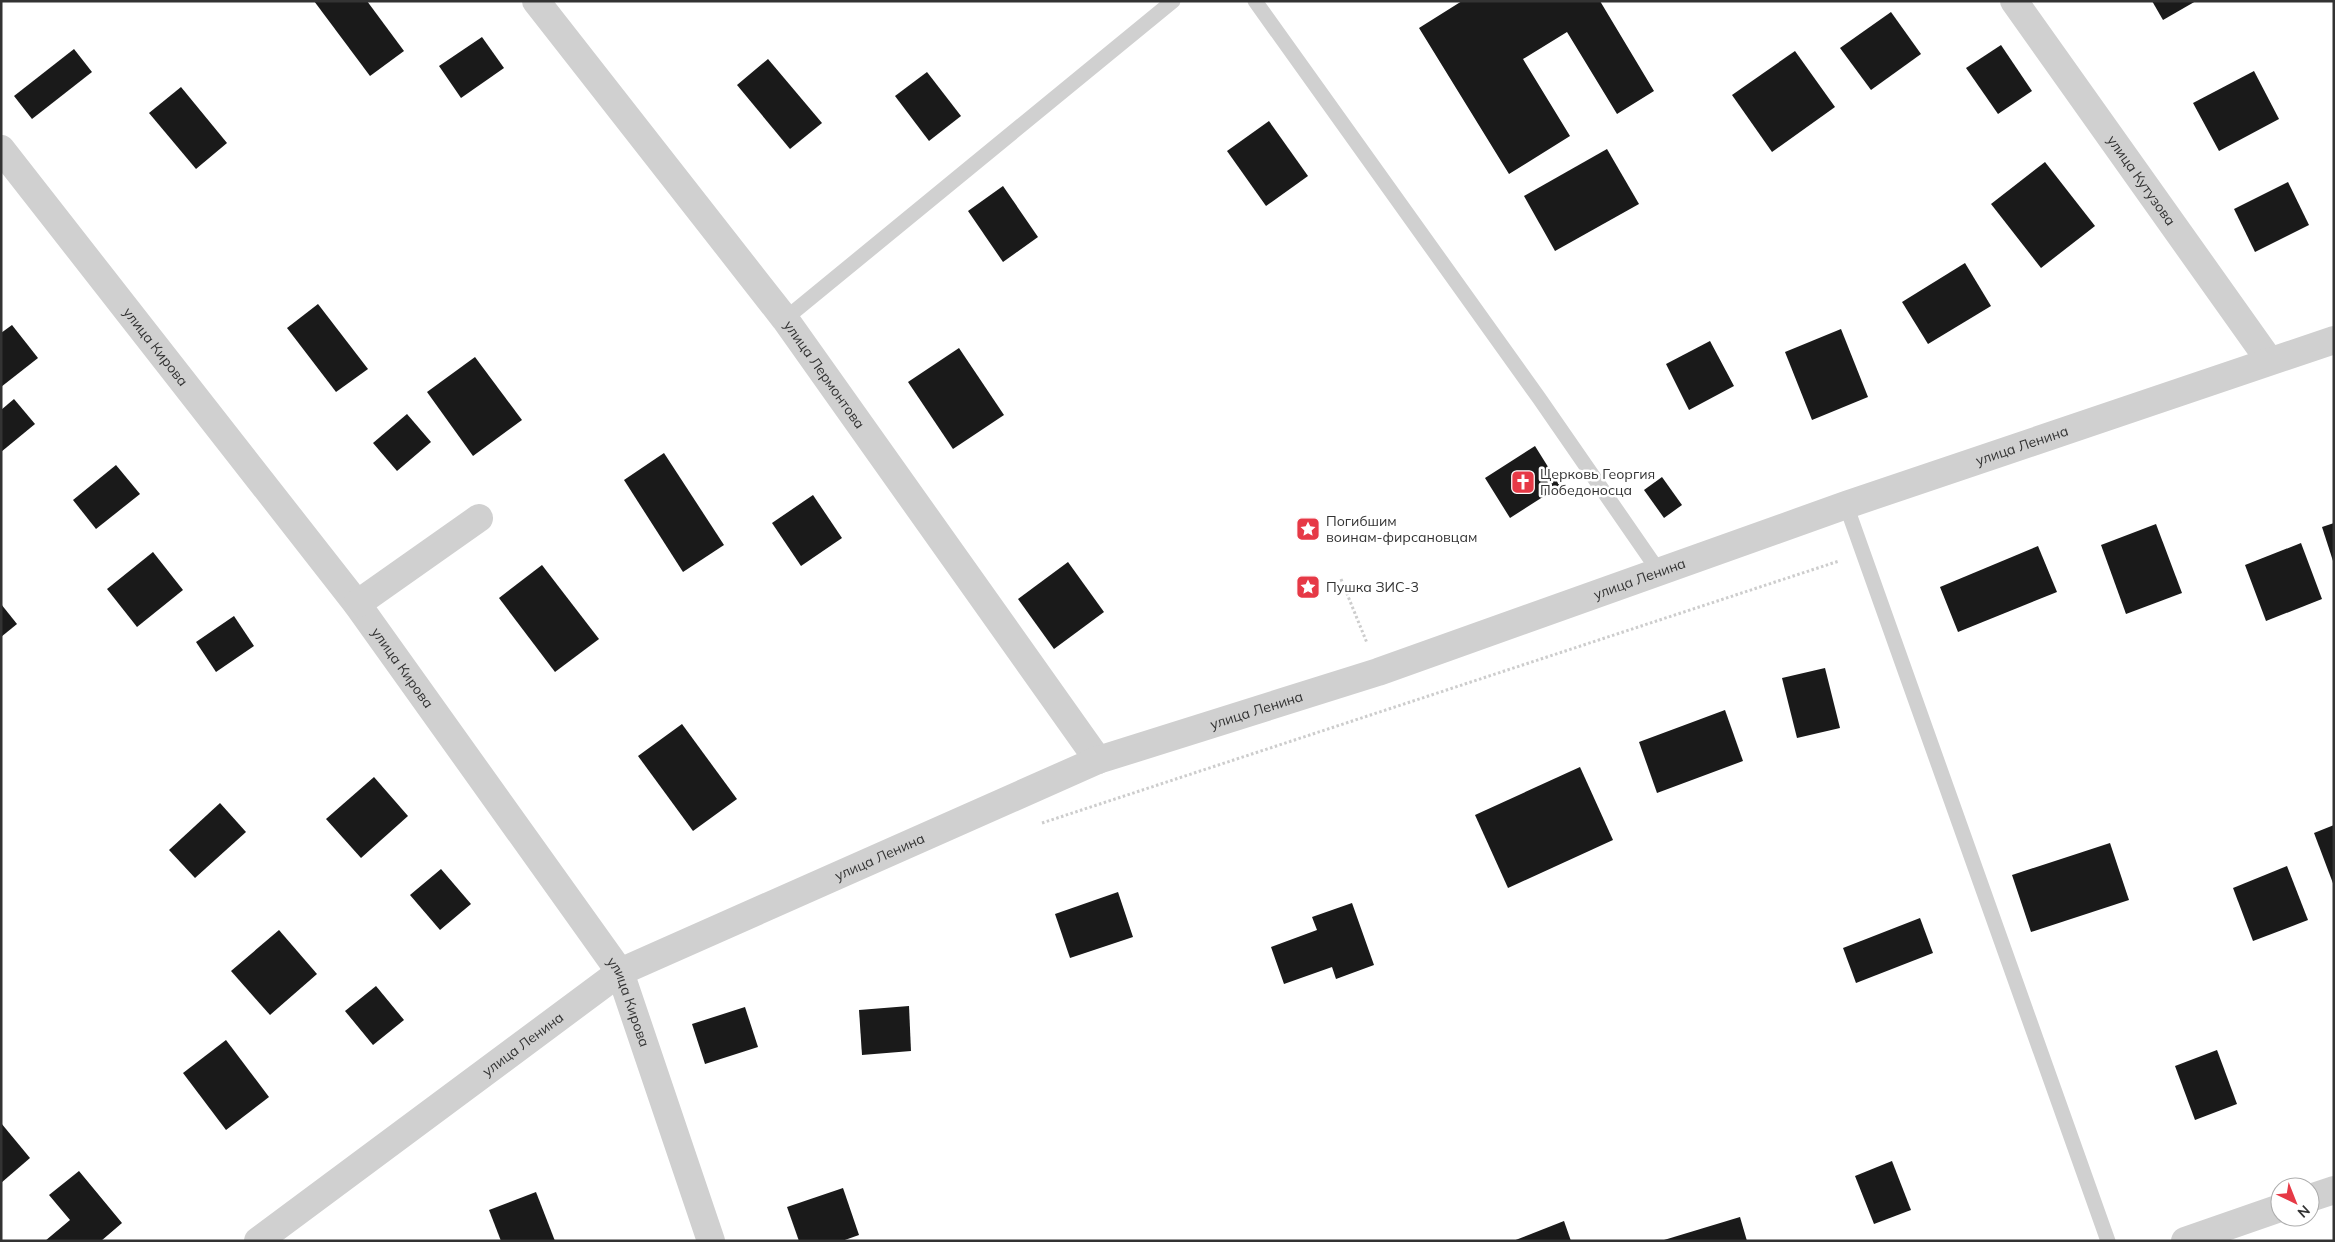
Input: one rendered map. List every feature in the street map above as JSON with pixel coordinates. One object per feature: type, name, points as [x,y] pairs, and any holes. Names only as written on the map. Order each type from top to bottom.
[{"type":"street","name":"улица Лермонтова","points":[[536,1],[785,319],[1098,760]]},
{"type":"street","name":"улица Кутузова","points":[[2014,1],[2269,360]]},
{"type":"street","name":"улица Кирова","points":[[1,149],[357,604],[620,972],[710,1241]]},
{"type":"street","name":"улица Ленина","points":[[258,1241],[620,972],[1098,760],[1378,672],[1660,573],[1846,505],[2269,360],[2334,340]]},
{"type":"street","points":[[357,604],[479,518]]},
{"type":"street","points":[[2320,1195],[2334,1190]]},
{"type":"street","points":[[2185,1241],[2270,1211]]},
{"type":"lane","points":[[785,319],[1173,1]]},
{"type":"lane","points":[[1255,1],[1539,398],[1660,573]]},
{"type":"lane","points":[[1846,505],[2108,1241]]},
{"type":"path","points":[[1037,825],[1863,554]]},
{"type":"path","points":[[1340,579],[1378,672]]},
{"type":"building","points":[[314,1],[367,1],[404,51],[370,76]]},
{"type":"building","points":[[1462,1],[1600,1],[1654,91],[1617,114],[1567,32],[1523,59],[1570,136],[1509,174],[1419,28]]},
{"type":"building","points":[[2152,1],[2196,1],[2163,20]]},
{"type":"building","points":[[1891,12],[1921,54],[1871,90],[1840,48]]},
{"type":"building","points":[[482,37],[504,68],[461,98],[439,66]]},
{"type":"building","points":[[2001,45],[2032,91],[1998,114],[1966,68]]},
{"type":"building","points":[[74,49],[92,72],[32,119],[14,96]]},
{"type":"building","points":[[1795,51],[1835,107],[1772,152],[1732,95]]},
{"type":"building","points":[[768,59],[822,123],[790,149],[737,85]]},
{"type":"building","points":[[2254,71],[2279,119],[2219,151],[2193,103]]},
{"type":"building","points":[[927,72],[961,116],[929,141],[895,96]]},
{"type":"building","points":[[181,87],[227,143],[196,169],[149,113]]},
{"type":"building","points":[[1269,121],[1308,176],[1266,206],[1227,151]]},
{"type":"building","points":[[1607,149],[1639,204],[1555,251],[1524,196]]},
{"type":"building","points":[[2045,162],[2095,226],[2041,268],[1991,204]]},
{"type":"building","points":[[2288,182],[2309,225],[2255,252],[2234,209]]},
{"type":"building","points":[[1003,186],[1038,237],[1003,262],[968,211]]},
{"type":"building","points":[[1965,263],[1991,306],[1928,344],[1902,302]]},
{"type":"building","points":[[318,304],[368,369],[336,392],[287,328]]},
{"type":"building","points":[[12,325],[38,358],[1,387],[1,333]]},
{"type":"building","points":[[1841,329],[1868,397],[1812,420],[1785,352]]},
{"type":"building","points":[[1710,341],[1734,386],[1689,410],[1666,364]]},
{"type":"building","points":[[959,348],[1004,415],[953,449],[908,382]]},
{"type":"building","points":[[475,357],[522,420],[473,456],[427,392]]},
{"type":"building","points":[[14,399],[35,424],[1,452],[1,410]]},
{"type":"building","points":[[407,414],[431,442],[397,471],[373,443]]},
{"type":"building","name":"Церковь Георгия Победоносца","points":[[1535,446],[1560,486],[1510,518],[1485,478]]},
{"type":"building","points":[[664,453],[724,545],[683,572],[624,480]]},
{"type":"building","points":[[116,465],[140,494],[96,529],[73,500]]},
{"type":"building","points":[[1662,477],[1682,505],[1664,518],[1644,490]]},
{"type":"building","points":[[813,495],[842,538],[801,566],[772,523]]},
{"type":"building","points":[[2334,523],[2334,561],[2333,561],[2322,527]]},
{"type":"building","points":[[2156,524],[2182,593],[2126,614],[2101,545]]},
{"type":"building","points":[[2301,543],[2322,599],[2266,621],[2245,565]]},
{"type":"building","points":[[2038,546],[2057,592],[1958,632],[1940,587]]},
{"type":"building","points":[[153,552],[183,590],[137,627],[107,589]]},
{"type":"building","points":[[1068,562],[1104,612],[1054,649],[1018,599]]},
{"type":"building","points":[[542,565],[599,639],[555,672],[499,598]]},
{"type":"building","points":[[1,604],[17,624],[1,637]]},
{"type":"building","points":[[234,616],[254,646],[216,672],[196,642]]},
{"type":"building","points":[[1825,668],[1840,728],[1797,738],[1782,678]]},
{"type":"building","points":[[1725,710],[1743,761],[1657,793],[1639,742]]},
{"type":"building","points":[[682,724],[737,799],[693,831],[638,756]]},
{"type":"building","points":[[1580,767],[1613,840],[1508,888],[1475,815]]},
{"type":"building","points":[[374,777],[408,816],[361,858],[326,819]]},
{"type":"building","points":[[220,803],[246,832],[195,878],[169,850]]},
{"type":"building","points":[[2334,825],[2334,886],[2314,833]]},
{"type":"building","points":[[2110,843],[2129,900],[2031,932],[2012,875]]},
{"type":"building","points":[[2287,866],[2308,920],[2253,941],[2233,888]]},
{"type":"building","points":[[441,869],[471,904],[440,930],[410,895]]},
{"type":"building","points":[[1118,892],[1133,937],[1070,958],[1055,914]]},
{"type":"building","points":[[1352,903],[1374,965],[1336,979],[1332,967],[1284,984],[1271,947],[1317,930],[1312,917]]},
{"type":"building","points":[[1920,918],[1933,953],[1856,983],[1843,948]]},
{"type":"building","points":[[279,930],[317,974],[270,1015],[231,971]]},
{"type":"building","points":[[376,986],[404,1020],[373,1045],[345,1011]]},
{"type":"building","points":[[909,1006],[911,1051],[862,1055],[859,1010]]},
{"type":"building","points":[[745,1007],[758,1047],[705,1064],[692,1024]]},
{"type":"building","points":[[226,1040],[269,1097],[226,1130],[183,1073]]},
{"type":"building","points":[[2217,1050],[2237,1104],[2195,1120],[2175,1066]]},
{"type":"building","points":[[1,1123],[30,1158],[1,1183]]},
{"type":"building","points":[[1892,1161],[1911,1210],[1874,1224],[1855,1176]]},
{"type":"building","points":[[79,1171],[122,1223],[101,1241],[45,1241],[70,1220],[49,1195]]},
{"type":"building","points":[[843,1188],[859,1235],[842,1241],[799,1241],[787,1207]]},
{"type":"building","points":[[536,1192],[555,1241],[501,1241],[489,1210]]},
{"type":"building","points":[[1740,1217],[1747,1241],[1664,1241],[1664,1240]]},
{"type":"building","points":[[1564,1221],[1571,1241],[1513,1241]]},
{"type":"place","name":"Церковь Георгия Победоносца","points":[[1523,482]]},
{"type":"place","name":"Погибшим воинам-фирсановцам","points":[[1308,529]]},
{"type":"place","name":"Пушка ЗИС-3","points":[[1308,587]]}]
